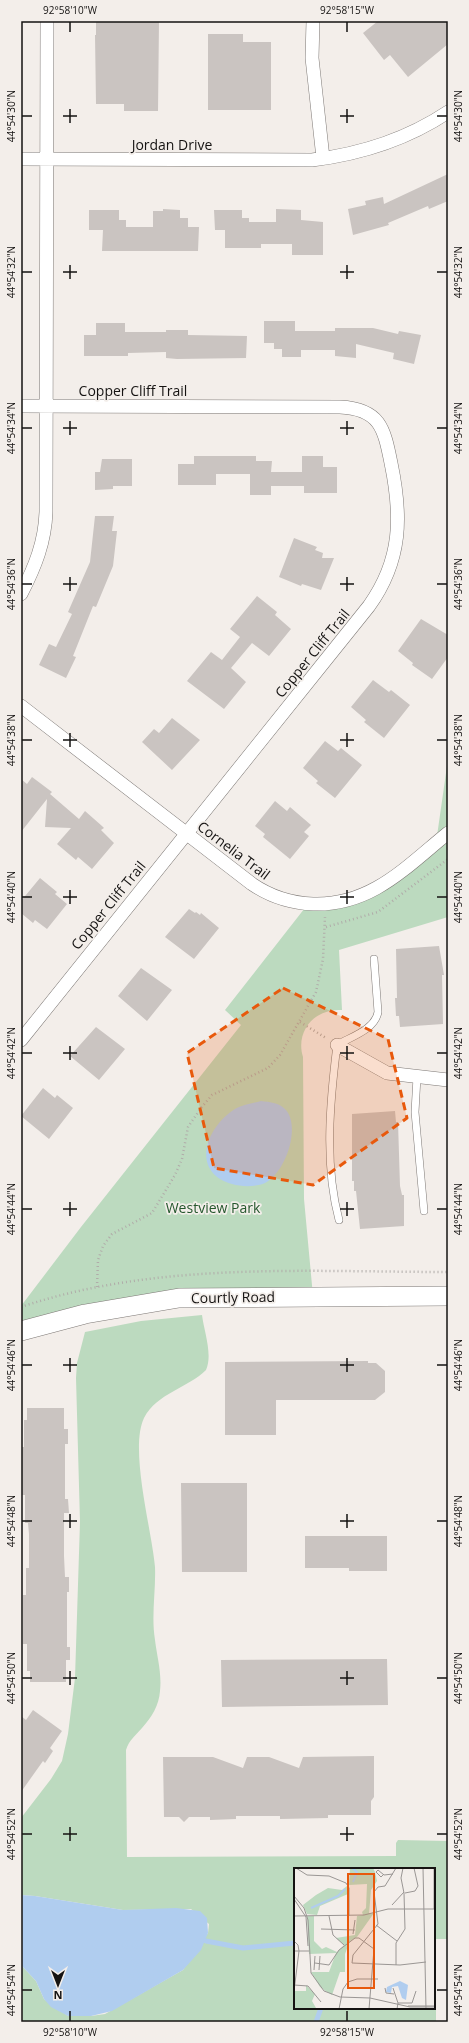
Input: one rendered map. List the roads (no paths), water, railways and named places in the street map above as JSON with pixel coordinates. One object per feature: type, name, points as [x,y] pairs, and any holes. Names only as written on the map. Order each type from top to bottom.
[{"type":"street","points":[[21,594],[36,563],[45,527],[47,21]]},
{"type":"street","points":[[313,21],[312,58],[323,158]]},
{"type":"street","name":"Jordan Drive","points":[[21,159],[303,160],[323,158],[362,151],[398,139],[422,128],[448,112]]},
{"type":"street","name":"Copper Cliff Trail","points":[[21,406],[351,408],[370,414],[380,425],[386,436],[399,511],[396,548],[384,583],[352,629],[21,1040]]},
{"type":"street","name":"Cornelia Trail","points":[[21,706],[186,834],[265,893],[284,900],[325,904],[350,900],[387,882],[448,833]]},
{"type":"street","points":[[337,1045],[387,1073],[448,1080]]},
{"type":"street","name":"Courtly Road","points":[[21,1331],[85,1314],[179,1298],[448,1296]]},
{"type":"lane","points":[[339,1220],[335,1200],[330,1128],[330,1103],[337,1045],[368,1028],[377,1019],[378,1012],[374,959]]},
{"type":"lane","points":[[417,1077],[415,1112],[424,1211]]},
{"type":"water","points":[[261,1101],[278,1104],[286,1110],[290,1118],[292,1128],[289,1150],[279,1170],[265,1183],[249,1186],[232,1184],[219,1178],[211,1170],[207,1161],[206,1150],[209,1139],[223,1119],[232,1111],[242,1106]]},
{"type":"water","points":[[21,1895],[123,1910],[176,1908],[200,1911],[207,1918],[208,1933],[201,1950],[183,1970],[112,2011],[91,2016],[68,2016],[51,2007],[44,1999],[36,1981],[21,1965]]},
{"type":"waterway","points":[[206,1941],[243,1948],[294,1943]]},
{"type":"waterway","points":[[316,2022],[321,2009]]},
{"type":"park label","name":"Westview Park","points":[[213,1207]]}]
